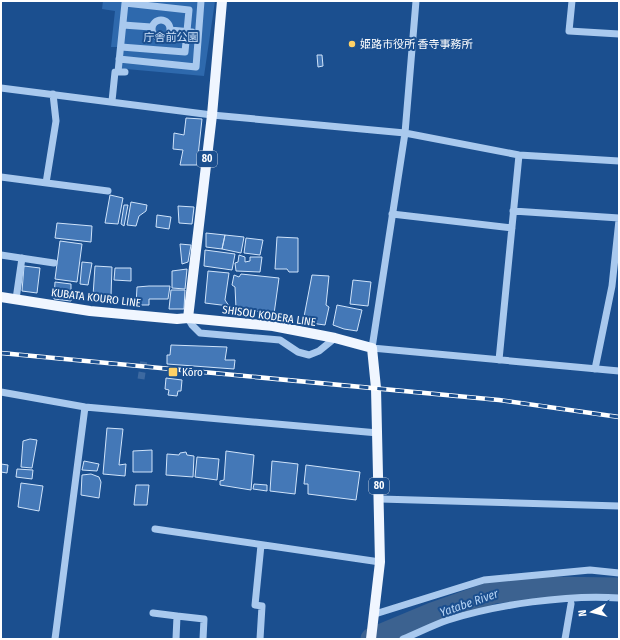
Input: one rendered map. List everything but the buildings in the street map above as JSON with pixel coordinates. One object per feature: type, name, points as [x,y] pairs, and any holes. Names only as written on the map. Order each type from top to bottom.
[{"type":"main road","name":"80","points":[[188,318],[212,115],[222,1]]},
{"type":"main road","name":"KUBATA KOURO LINE","points":[[1,297],[90,311],[177,320],[188,318]]},
{"type":"main road","name":"SHISOU KODERA LINE","points":[[188,318],[273,326],[335,338],[372,348]]},
{"type":"main road","name":"80","points":[[371,639],[374,625],[380,562],[378,433],[372,348]]},
{"type":"street","points":[[119,59],[196,67],[201,1]]},
{"type":"street","points":[[416,1],[405,133],[372,348],[619,371]]},
{"type":"street","points":[[572,1],[569,31],[619,34]]},
{"type":"street","points":[[112,101],[115,72],[122,72],[119,59],[125,2],[189,10],[185,52],[121,47]]},
{"type":"street","points":[[163,20],[164,7]]},
{"type":"street","points":[[152,27],[157,21],[163,20],[169,23],[170,30],[166,36],[160,39]]},
{"type":"street","points":[[123,25],[152,27]]},
{"type":"street","points":[[152,27],[154,36],[160,39]]},
{"type":"street","points":[[170,30],[199,32]]},
{"type":"street","points":[[160,39],[161,50]]},
{"type":"street","points":[[1,88],[212,115],[405,133],[519,155],[619,161]]},
{"type":"street","points":[[46,183],[56,121],[53,94]]},
{"type":"street","points":[[499,360],[519,155]]},
{"type":"street","points":[[1,177],[108,191]]},
{"type":"street","points":[[513,211],[619,219],[612,286],[595,369]]},
{"type":"street","points":[[392,214],[512,228]]},
{"type":"street","points":[[1,255],[54,263]]},
{"type":"street","points":[[16,299],[22,258]]},
{"type":"street","points":[[188,318],[192,325],[200,333],[280,340],[298,352],[309,355],[319,351],[335,338]]},
{"type":"street","points":[[1,392],[85,407],[378,433]]},
{"type":"street","points":[[55,639],[85,407]]},
{"type":"street","points":[[380,499],[619,506]]},
{"type":"street","points":[[155,529],[380,562]]},
{"type":"street","points":[[260,639],[262,606],[255,605],[261,545]]},
{"type":"street","points":[[375,614],[484,580],[590,570],[619,573]]},
{"type":"street","points":[[403,639],[448,620],[506,605],[568,599],[619,598]]},
{"type":"street","points":[[565,639],[571,604]]},
{"type":"street","points":[[153,613],[204,619],[203,639]]},
{"type":"street","points":[[176,639],[177,616]]},
{"type":"green space","name":"庁舎前公園","points":[[103,1],[215,1],[204,76],[115,68],[117,47],[111,47],[115,11],[102,9]]},
{"type":"waterway","name":"Yatabe River","points":[[372,639],[432,614],[494,592],[545,588],[619,589]]},
{"type":"tunnel","points":[[141,379],[144,360]]},
{"type":"railway","points":[[1,353],[499,400],[619,417]]},
{"type":"place","name":"姫路市役所 香寺事務所","points":[[352,44]]},
{"type":"place","name":"Kōro","points":[[173,372]]}]
